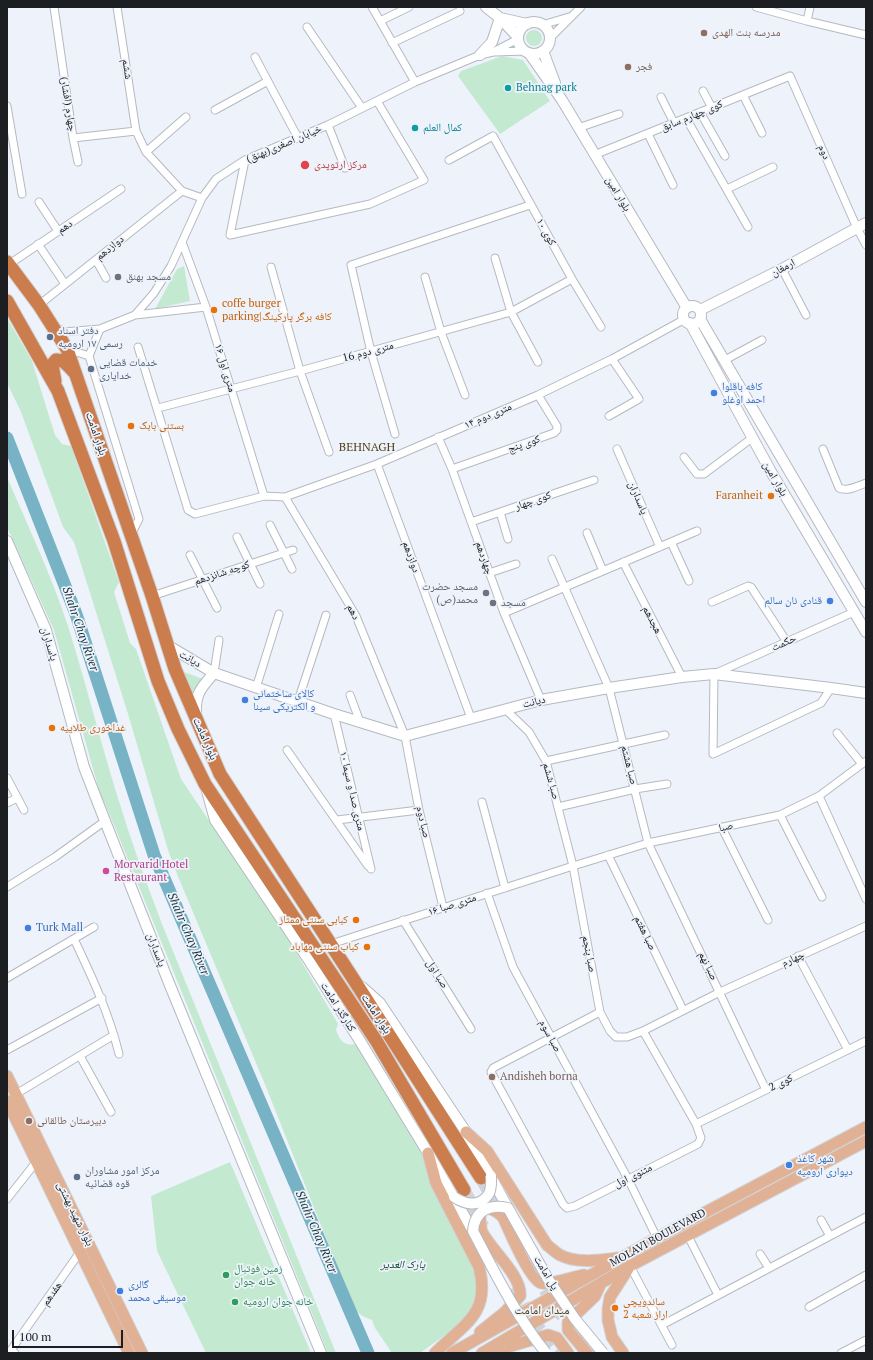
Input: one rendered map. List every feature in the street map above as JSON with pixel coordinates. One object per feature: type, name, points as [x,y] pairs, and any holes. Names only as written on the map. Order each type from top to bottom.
[{"type":"highway","name":"بلوار امامت","points":[[8,263],[39,305],[67,349],[152,596],[175,669],[220,774],[330,944],[486,1178]]},
{"type":"highway","name":"بلوار امامت","points":[[7,301],[58,391],[114,542],[158,681],[178,729],[205,784],[377,1042],[459,1194]]},
{"type":"highway","points":[[58,391],[52,365],[54,361],[60,359],[64,361],[76,375]]},
{"type":"main road","points":[[486,7],[500,18],[518,38],[521,47],[527,52],[562,100]]},
{"type":"main road","points":[[500,18],[527,24],[534,23],[542,25],[547,31],[549,39],[547,46],[543,51],[534,54],[527,52]]},
{"type":"main road","points":[[480,55],[492,42],[500,18]]},
{"type":"main road","points":[[518,38],[523,27],[527,24]]},
{"type":"main road","points":[[543,51],[562,100]]},
{"type":"main road","name":"بلوار امین","points":[[562,100],[687,308],[695,307],[694,318],[752,438],[866,632]]},
{"type":"main road","name":"ارمغان","points":[[694,318],[861,226]]},
{"type":"main road","name":"بلوار امین","points":[[694,318],[725,360],[866,602]]},
{"type":"main road","name":"پاسداران","points":[[7,541],[46,630],[84,767],[169,983],[321,1353]]},
{"type":"main road","points":[[854,612],[866,606]]},
{"type":"main road","name":"دیانت","points":[[167,646],[214,673],[334,714],[405,736],[541,700],[682,677],[714,674],[831,688],[866,694]]},
{"type":"main road","name":"دیانت","points":[[196,720],[195,702],[199,692],[214,673]]},
{"type":"main road","name":"کنارگذر امامت","points":[[205,784],[215,820],[310,962],[428,1153],[459,1194],[472,1231]]},
{"type":"main road","points":[[354,980],[380,1003],[466,1132],[491,1188],[488,1195],[474,1204],[467,1204],[459,1194]]},
{"type":"main road","name":"بلوار شهید بهشتی","points":[[7,1076],[12,1098],[142,1353]]},
{"type":"main road","name":"MOLAVI BOULEVARD","points":[[482,1353],[601,1283],[657,1238],[866,1127]]},
{"type":"main road","points":[[466,1132],[487,1151],[547,1245],[561,1255],[576,1259],[627,1262],[610,1297],[608,1309],[608,1320],[612,1337],[623,1353]]},
{"type":"main road","name":"بلوار شهید بهشتی","points":[[33,1141],[37,1161],[129,1353]]},
{"type":"main road","name":"MOLAVI BOULEVARD","points":[[452,1353],[594,1273],[627,1262],[688,1236],[866,1141]]},
{"type":"main road","points":[[428,1153],[436,1183],[479,1267],[483,1289],[482,1298],[478,1309],[469,1321],[435,1353]]},
{"type":"main road","points":[[486,1178],[508,1208]]},
{"type":"main road","points":[[508,1208],[500,1206],[484,1211],[474,1222],[472,1231],[509,1299],[536,1341],[546,1353]]},
{"type":"main road","name":"پل امامت","points":[[508,1208],[548,1279],[575,1319],[603,1353]]},
{"type":"main road","points":[[484,1211],[497,1212],[503,1217],[528,1268],[534,1279],[538,1282],[542,1284],[594,1273]]},
{"type":"main road","points":[[468,1344],[483,1328],[505,1312],[520,1296],[521,1290],[519,1282],[494,1250],[482,1231],[484,1211]]},
{"type":"main road","points":[[587,1353],[568,1330],[567,1326],[568,1322],[596,1296],[601,1283]]},
{"type":"main road","points":[[488,1353],[548,1335],[557,1338],[568,1353]]},
{"type":"street","name":"چهارم (افشار)","points":[[54,7],[73,138],[136,131]]},
{"type":"street","name":"ششم","points":[[117,7],[136,131],[146,152],[182,191]]},
{"type":"street","points":[[372,7],[416,82]]},
{"type":"street","points":[[380,21],[409,7]]},
{"type":"street","points":[[549,39],[569,17],[581,7]]},
{"type":"street","points":[[756,7],[866,35]]},
{"type":"street","points":[[807,21],[810,7]]},
{"type":"street","points":[[392,43],[460,11]]},
{"type":"street","points":[[542,25],[569,17]]},
{"type":"street","points":[[307,27],[362,108]]},
{"type":"street","points":[[493,52],[518,38]]},
{"type":"street","points":[[493,52],[527,52]]},
{"type":"street","name":"خیابان اصغری(بهنق)","points":[[51,325],[64,332],[100,328],[134,315],[154,293],[171,266],[202,198],[216,180],[245,160],[328,125],[416,82],[480,55],[493,52]]},
{"type":"street","points":[[255,57],[298,138]]},
{"type":"street","name":"کوی چهارم سابق","points":[[594,155],[790,76]]},
{"type":"street","name":"دوم","points":[[790,76],[861,226],[866,245]]},
{"type":"street","points":[[215,110],[268,81]]},
{"type":"street","points":[[703,91],[712,108]]},
{"type":"street","points":[[744,95],[762,133]]},
{"type":"street","points":[[661,97],[674,123]]},
{"type":"street","points":[[245,160],[230,235],[370,204],[424,180],[377,101]]},
{"type":"street","points":[[7,106],[22,194]]},
{"type":"street","points":[[700,112],[725,156]]},
{"type":"street","points":[[578,128],[619,114]]},
{"type":"street","points":[[146,152],[186,117]]},
{"type":"street","points":[[686,118],[748,227]]},
{"type":"street","points":[[328,125],[345,168]]},
{"type":"street","points":[[648,134],[673,185]]},
{"type":"street","name":"کوی ۱۰","points":[[449,160],[493,136],[572,279],[601,326]]},
{"type":"street","points":[[73,138],[78,162]]},
{"type":"street","points":[[727,189],[773,167]]},
{"type":"street","name":"دهم","points":[[8,263],[121,189]]},
{"type":"street","points":[[182,191],[202,198]]},
{"type":"street","name":"دوازدهم","points":[[39,305],[182,191]]},
{"type":"street","points":[[39,202],[58,231]]},
{"type":"street","points":[[394,434],[351,265],[530,205]]},
{"type":"street","name":"۱۶ متری اول","points":[[182,242],[206,307],[264,496]]},
{"type":"street","points":[[38,244],[65,284]]},
{"type":"street","points":[[495,258],[511,312],[538,362]]},
{"type":"street","points":[[96,260],[106,278]]},
{"type":"street","points":[[271,267],[300,371],[329,452]]},
{"type":"street","points":[[782,269],[806,315]]},
{"type":"street","points":[[425,276],[441,332],[465,395]]},
{"type":"street","name":"16 متری دوم","points":[[158,408],[372,352],[511,312],[572,279]]},
{"type":"street","points":[[134,315],[206,307]]},
{"type":"street","name":"۱۴ متری دوم","points":[[285,497],[377,464],[538,394],[694,318]]},
{"type":"street","points":[[100,328],[89,356],[139,519],[131,535]]},
{"type":"street","points":[[725,360],[762,340]]},
{"type":"street","points":[[138,346],[188,510],[195,514],[264,496],[285,497]]},
{"type":"street","points":[[67,349],[89,356]]},
{"type":"street","points":[[609,416],[639,400],[612,359]]},
{"type":"street","name":"کوی پنج","points":[[452,469],[554,433],[557,430],[557,426],[538,394]]},
{"type":"street","name":"چهاردهم","points":[[438,437],[452,469],[504,613],[541,700]]},
{"type":"street","points":[[684,457],[697,474],[704,474],[752,438]]},
{"type":"street","name":"پاسداران","points":[[618,449],[660,547]]},
{"type":"street","points":[[823,449],[839,488],[842,490],[848,490],[866,482]]},
{"type":"street","name":"دوازدهم","points":[[377,464],[471,718]]},
{"type":"street","name":"کوی چهار","points":[[471,522],[594,480]]},
{"type":"street","name":"دهم","points":[[285,497],[356,616],[405,736]]},
{"type":"street","points":[[500,512],[508,539]]},
{"type":"street","points":[[270,525],[292,569]]},
{"type":"street","points":[[504,613],[697,531]]},
{"type":"street","points":[[587,533],[603,571]]},
{"type":"street","points":[[237,537],[260,584]]},
{"type":"street","points":[[671,542],[689,581]]},
{"type":"street","name":"کوچه شانزدهم","points":[[152,596],[293,550]]},
{"type":"street","points":[[190,555],[217,608]]},
{"type":"street","name":"صبا هشتم","points":[[552,559],[566,587],[609,688],[648,843]]},
{"type":"street","name":"هجدهم","points":[[623,562],[682,677]]},
{"type":"street","points":[[489,573],[516,564]]},
{"type":"street","points":[[712,602],[748,586],[751,587],[786,642]]},
{"type":"street","name":"حکمت","points":[[714,674],[854,612]]},
{"type":"street","points":[[256,688],[279,614]]},
{"type":"street","points":[[298,701],[326,615]]},
{"type":"street","points":[[214,673],[219,640]]},
{"type":"street","points":[[714,674],[713,754],[821,703],[831,688]]},
{"type":"street","points":[[350,695],[360,722]]},
{"type":"street","name":"صبا ششم","points":[[505,709],[530,732],[546,761],[573,866]]},
{"type":"street","name":"۱۰ متری صدا و سیما","points":[[334,714],[371,869],[337,820]]},
{"type":"street","points":[[837,733],[864,762]]},
{"type":"street","points":[[546,761],[665,735]]},
{"type":"street","name":"صبا دوم","points":[[405,736],[420,810],[443,908]]},
{"type":"street","points":[[287,750],[337,820],[420,810]]},
{"type":"street","name":"صبا","points":[[573,866],[648,843],[780,815],[819,796],[864,762]]},
{"type":"street","points":[[7,778],[24,810]]},
{"type":"street","points":[[558,807],[635,789],[667,784]]},
{"type":"street","points":[[819,796],[866,899]]},
{"type":"street","points":[[7,803],[17,798]]},
{"type":"street","points":[[482,802],[505,888]]},
{"type":"street","points":[[780,815],[822,897]]},
{"type":"street","points":[[7,887],[55,857],[106,821]]},
{"type":"street","points":[[722,828],[768,920]]},
{"type":"street","name":"صبا نهم","points":[[648,843],[766,1090]]},
{"type":"street","name":"صبا هفتم","points":[[608,855],[683,1010]]},
{"type":"street","name":"۱۶ متری صبا","points":[[330,944],[573,866]]},
{"type":"street","name":"صبا پنجم","points":[[573,866],[600,1012],[610,1031],[616,1037]]},
{"type":"street","name":"صبا سوم","points":[[487,893],[513,968],[628,1179],[657,1238]]},
{"type":"street","name":"صبا اول","points":[[403,920],[471,1028]]},
{"type":"street","name":"چهارم","points":[[616,1037],[627,1037],[643,1031],[720,992],[866,926]]},
{"type":"street","points":[[7,978],[94,927]]},
{"type":"street","points":[[74,939],[102,998],[119,1054]]},
{"type":"street","points":[[798,956],[848,1050]]},
{"type":"street","points":[[7,1050],[102,998]]},
{"type":"street","points":[[550,1037],[600,1012]]},
{"type":"street","points":[[643,1031],[696,1124]]},
{"type":"street","points":[[12,1098],[114,1035]]},
{"type":"street","name":"مثنوی اول","points":[[550,1037],[493,1068],[491,1072],[562,1204],[567,1208],[575,1206],[698,1144],[700,1138],[696,1124]]},
{"type":"street","name":"کوی 2","points":[[696,1124],[866,1041]]},
{"type":"street","points":[[80,1056],[111,1112]]},
{"type":"street","points":[[7,1199],[37,1161]]},
{"type":"street","points":[[662,1325],[866,1217]]},
{"type":"street","points":[[821,1220],[830,1236]]},
{"type":"street","points":[[688,1236],[718,1295]]},
{"type":"street","name":"هفدهم","points":[[15,1353],[11,1350],[80,1252]]},
{"type":"street","points":[[760,1254],[768,1268]]},
{"type":"street","points":[[627,1262],[672,1345]]},
{"type":"street","points":[[809,1307],[866,1275]]},
{"type":"street","points":[[841,1353],[866,1340]]},
{"type":"green space","points":[[531,30],[537,30],[542,35],[540,44],[537,46],[531,46],[526,41],[526,35]]},
{"type":"green space","points":[[502,56],[523,60],[550,101],[500,134],[458,76],[461,71]]},
{"type":"green space","points":[[184,266],[190,301],[155,309],[177,269]]},
{"type":"green space","name":"پارک الغدیر","points":[[7,318],[32,361],[55,435],[62,444],[71,446],[119,582],[114,592],[130,643],[136,649],[181,779],[288,938],[338,1024],[336,1030],[339,1037],[345,1043],[356,1044],[423,1155],[430,1182],[478,1273],[477,1301],[462,1323],[420,1353],[392,1353],[375,1328],[372,1320],[361,1315],[353,1306],[264,1082],[177,874],[168,850],[128,714],[74,542],[63,527],[21,412],[7,383]]},
{"type":"green space","points":[[7,477],[47,569],[68,626],[123,814],[162,924],[336,1353],[328,1353],[99,790],[54,630],[7,527]]},
{"type":"green space","points":[[184,672],[203,679],[192,693]]},
{"type":"green space","name":"خانه جوان ارومیه","points":[[230,1162],[311,1353],[206,1353],[157,1251],[151,1196]]},
{"type":"waterway","name":"Shahr Chay River","points":[[7,438],[76,614],[154,855],[368,1353]]},
{"type":"tunnel","points":[[481,1178],[503,1216]]},
{"type":"tunnel","points":[[464,1190],[483,1227]]},
{"type":"tunnel","points":[[536,1273],[553,1304],[593,1353]]},
{"type":"tunnel","points":[[515,1287],[530,1318],[560,1353]]},
{"type":"place","name":"مدرسه بنت الهدی","points":[[704,33]]},
{"type":"place","name":"فجر","points":[[628,67]]},
{"type":"place","name":"Behnag park","points":[[508,88]]},
{"type":"place","name":"کمال العلم","points":[[415,128]]},
{"type":"place","name":"مرکز ارتوپدی","points":[[305,165]]},
{"type":"place","name":"مسجد بهنق","points":[[118,277]]},
{"type":"place","name":"coffe burger parking|کافه برگر پارکینگ","points":[[214,310]]},
{"type":"place","name":"دفتر اسناد رسمی ۱۷ ارومیه","points":[[50,337]]},
{"type":"place","name":"خدمات قضایی خدایاری","points":[[91,369]]},
{"type":"place","name":"کافه باقلوا احمد اوغلو","points":[[714,393]]},
{"type":"place","name":"بستنی بابک","points":[[131,426]]},
{"type":"place","name":"Faranheit","points":[[771,496]]},
{"type":"place","name":"مسجد حضرت محمد(ص)","points":[[486,593]]},
{"type":"place","name":"قنادی نان سالم","points":[[830,601]]},
{"type":"place","name":"مسجد","points":[[493,603]]},
{"type":"place","name":"کالای ساختمانی و الکتریکی سینا","points":[[245,700]]},
{"type":"place","name":"غذاخوری طلاییه","points":[[52,728]]},
{"type":"place","name":"Morvarid Hotel Restaurant","points":[[106,871]]},
{"type":"place","name":"کبابی سنتی ممتاز","points":[[356,920]]},
{"type":"place","name":"Turk Mall","points":[[28,928]]},
{"type":"place","name":"کباب سنتی مهاباد","points":[[367,947]]},
{"type":"place","name":"Andisheh borna","points":[[492,1077]]},
{"type":"place","name":"دبیرستان طالقانی","points":[[29,1121]]},
{"type":"place","name":"شهر کاغذ دیواری ارومیه","points":[[789,1165]]},
{"type":"place","name":"مرکز امور مشاوران قوه قضائیه","points":[[77,1177]]},
{"type":"place","name":"زمین فوتبال خانه جوان","points":[[226,1275]]},
{"type":"place","name":"گالری موسیقی محمد","points":[[120,1291]]},
{"type":"place","name":"خانه جوان ارومیه","points":[[235,1302]]},
{"type":"place","name":"ساندویچی اراز شعبه 2","points":[[615,1308]]},
{"type":"district","name":"BEHNAGH","points":[[367,448]]},
{"type":"district","name":"میدان امامت","points":[[542,1311]]}]
